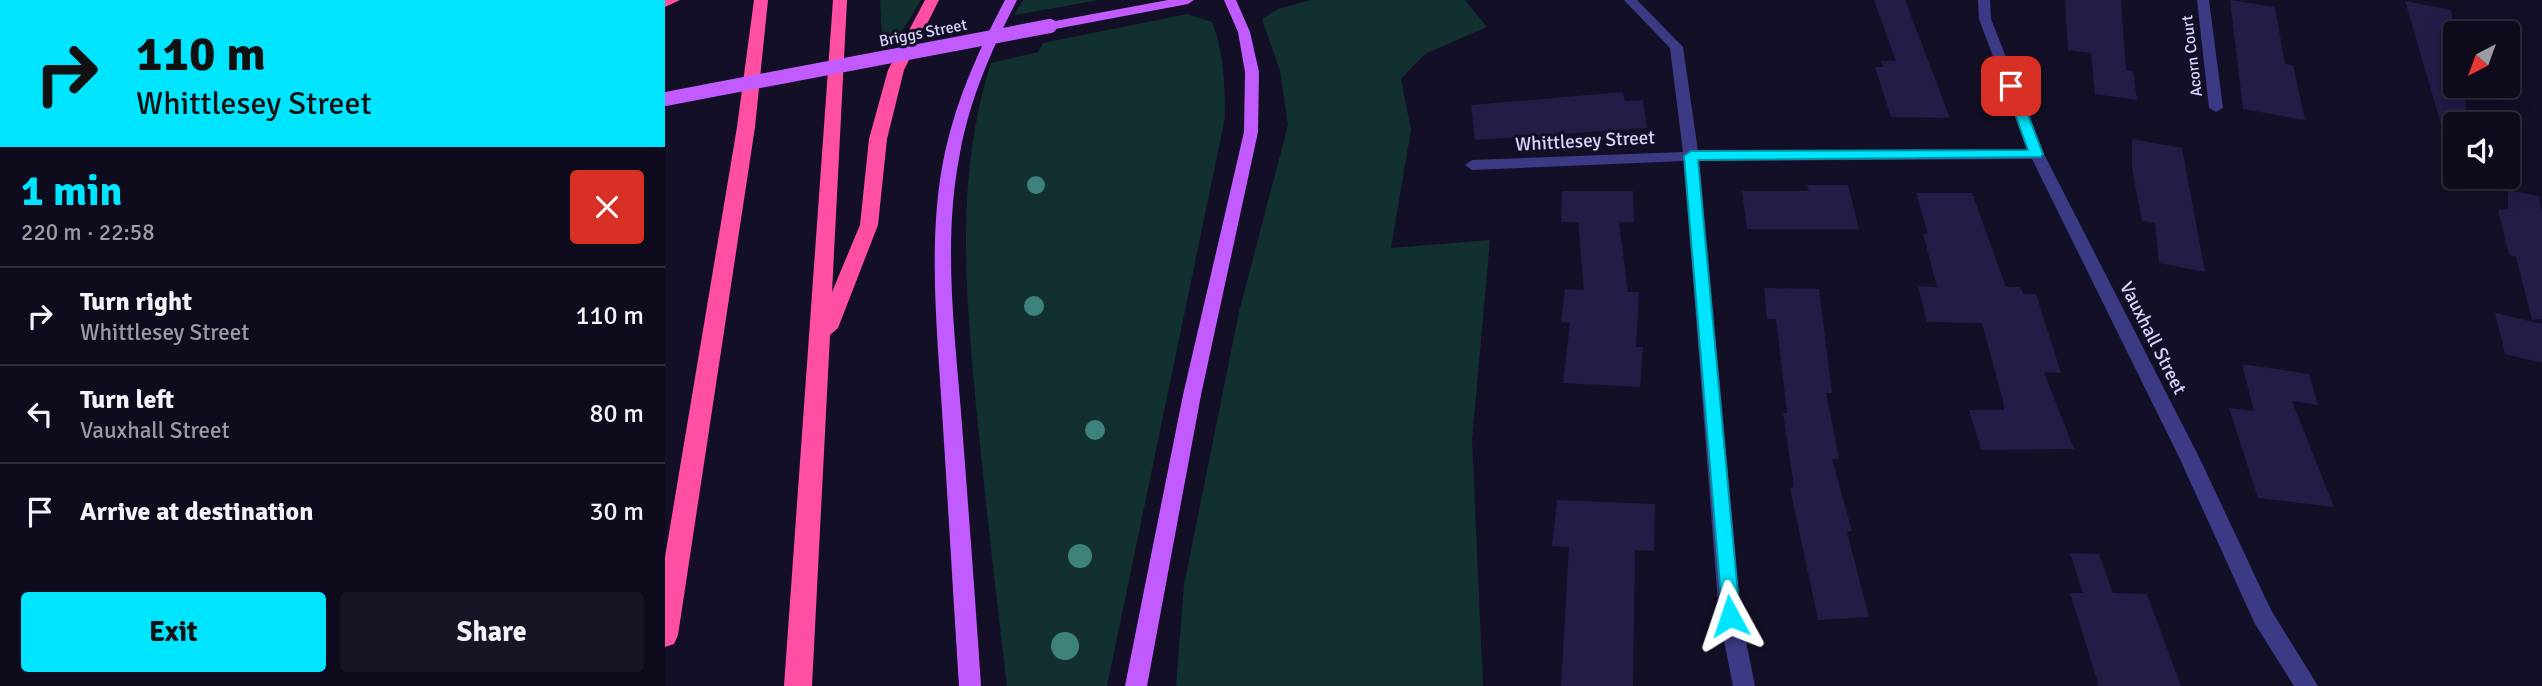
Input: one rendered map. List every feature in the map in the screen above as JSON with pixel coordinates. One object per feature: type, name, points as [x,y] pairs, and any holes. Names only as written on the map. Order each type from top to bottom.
[{"type":"highway","points":[[665,3],[673,0]]},
{"type":"highway","points":[[665,635],[747,127],[761,0]]},
{"type":"highway","points":[[798,686],[821,345],[840,0]]},
{"type":"highway","points":[[821,345],[869,225],[878,139],[896,69],[932,0]]},
{"type":"main road","points":[[970,686],[946,324],[942,215],[957,124],[973,78],[1011,0]]},
{"type":"main road","name":"Briggs Street","points":[[665,99],[1188,0]]},
{"type":"main road","points":[[1136,686],[1192,395],[1251,132],[1252,72],[1244,32],[1230,0]]},
{"type":"street","points":[[1630,0],[1676,47],[1691,156],[1730,616],[1744,686]]},
{"type":"street","name":"Vauxhall Street","points":[[1984,0],[1985,19],[2036,154],[2189,457],[2263,617],[2307,686]]},
{"type":"street","name":"Acorn Court","points":[[2203,0],[2216,108]]},
{"type":"street","name":"Whittlesey Street","points":[[1472,165],[1691,156],[2036,154]]},
{"type":"green space","points":[[880,0],[921,0],[898,38],[882,39]]},
{"type":"green space","points":[[1023,0],[1099,0],[1014,15]]},
{"type":"green space","points":[[1311,0],[1465,0],[1487,27],[1425,54],[1401,79],[1411,130],[1391,248],[1490,240],[1472,440],[1483,686],[1176,686],[1184,585],[1239,312],[1288,125],[1280,71],[1262,19],[1278,9]]},
{"type":"green space","points":[[1187,14],[1212,22],[1221,57],[1225,118],[1107,686],[1007,686],[969,327],[967,194],[979,107],[991,63],[1038,52],[1043,43]]},
{"type":"building","points":[[1874,0],[1905,0],[1950,118],[1891,117],[1875,67],[1884,67],[1881,61],[1896,61]]},
{"type":"building","points":[[2065,0],[2121,0],[2126,70],[2133,71],[2137,100],[2095,94],[2091,53],[2068,50]]},
{"type":"building","points":[[2230,0],[2275,7],[2285,64],[2293,65],[2305,120],[2243,109]]},
{"type":"building","points":[[2405,1],[2451,10],[2453,21],[2443,21],[2443,98],[2465,98],[2467,112],[2443,112],[2443,131]]},
{"type":"building","points":[[1623,92],[1625,101],[1643,100],[1647,128],[1475,140],[1471,105]]},
{"type":"building","points":[[2132,139],[2182,148],[2205,272],[2159,263],[2155,223],[2142,221],[2132,168]]},
{"type":"building","points":[[1807,185],[1848,185],[1859,229],[1747,229],[1742,191],[1809,191]]},
{"type":"building","points":[[2508,190],[2538,196],[2542,212],[2542,319],[2532,320],[2516,257],[2509,255],[2498,210],[2508,209]]},
{"type":"building","points":[[1562,191],[1633,191],[1634,222],[1619,222],[1628,292],[1639,292],[1636,347],[1643,347],[1640,387],[1563,383],[1570,323],[1561,322],[1565,289],[1584,290],[1578,222],[1561,222]]},
{"type":"building","points":[[1916,193],[1972,193],[2006,287],[2020,287],[2024,294],[2036,294],[2061,373],[2044,372],[2074,449],[1981,450],[1969,410],[2004,410],[2003,401],[1982,323],[1927,322],[1918,286],[1937,287],[1923,234],[1928,234]]},
{"type":"building","points":[[1764,288],[1819,289],[1832,393],[1826,393],[1839,459],[1832,459],[1852,531],[1847,532],[1869,617],[1818,620],[1790,488],[1794,487],[1783,413],[1787,413],[1776,319],[1767,319]]},
{"type":"building","points":[[2495,313],[2542,324],[2542,363],[2505,354]]},
{"type":"building","points":[[2242,364],[2309,374],[2318,405],[2292,401],[2334,507],[2258,498],[2229,408],[2254,411]]},
{"type":"building","points":[[1557,500],[1655,504],[1654,551],[1635,550],[1633,686],[1561,686],[1569,547],[1552,546]]},
{"type":"building","points":[[2070,553],[2099,554],[2113,593],[2147,594],[2181,686],[2099,686],[2070,593],[2083,593]]},
{"type":"route","points":[[1730,616],[1691,156],[2036,154],[2011,86]]}]
